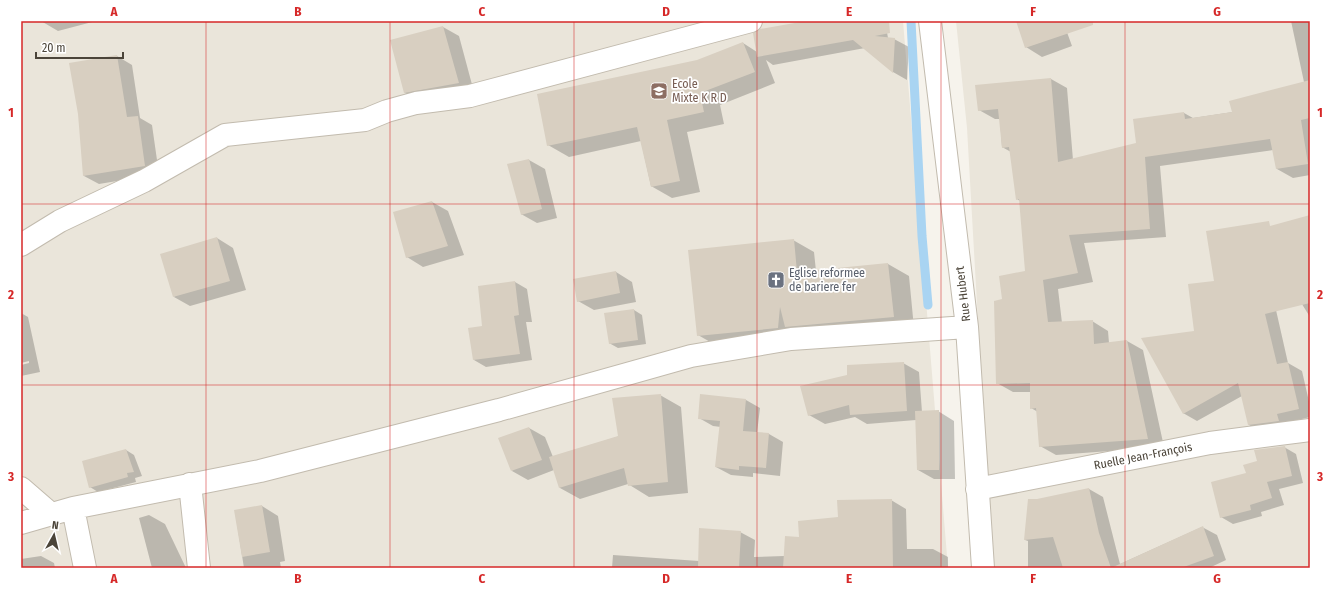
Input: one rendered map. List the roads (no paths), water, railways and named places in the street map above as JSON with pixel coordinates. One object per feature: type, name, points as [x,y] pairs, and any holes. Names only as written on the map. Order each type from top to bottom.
[{"type":"street","points":[[21,245],[60,220],[144,181],[225,135],[365,120],[386,111],[416,103],[470,96],[751,21]]},
{"type":"street","name":"Rue Hubert","points":[[930,21],[967,326],[983,568]]},
{"type":"street","points":[[21,523],[73,508],[260,471],[491,412],[691,356],[791,340],[967,326]]},
{"type":"street","name":"Ruelle Jean-François","points":[[977,489],[1210,443],[1310,430]]},
{"type":"street","points":[[190,484],[199,568]]},
{"type":"street","points":[[21,488],[51,514]]},
{"type":"street","points":[[73,508],[85,568]]},
{"type":"waterway","points":[[911,21],[922,236],[928,305]]},
{"type":"place","name":"Ecole Mixte K R D","points":[[659,91]]},
{"type":"place","name":"Eglise reformee de bariere fer","points":[[776,280]]}]
